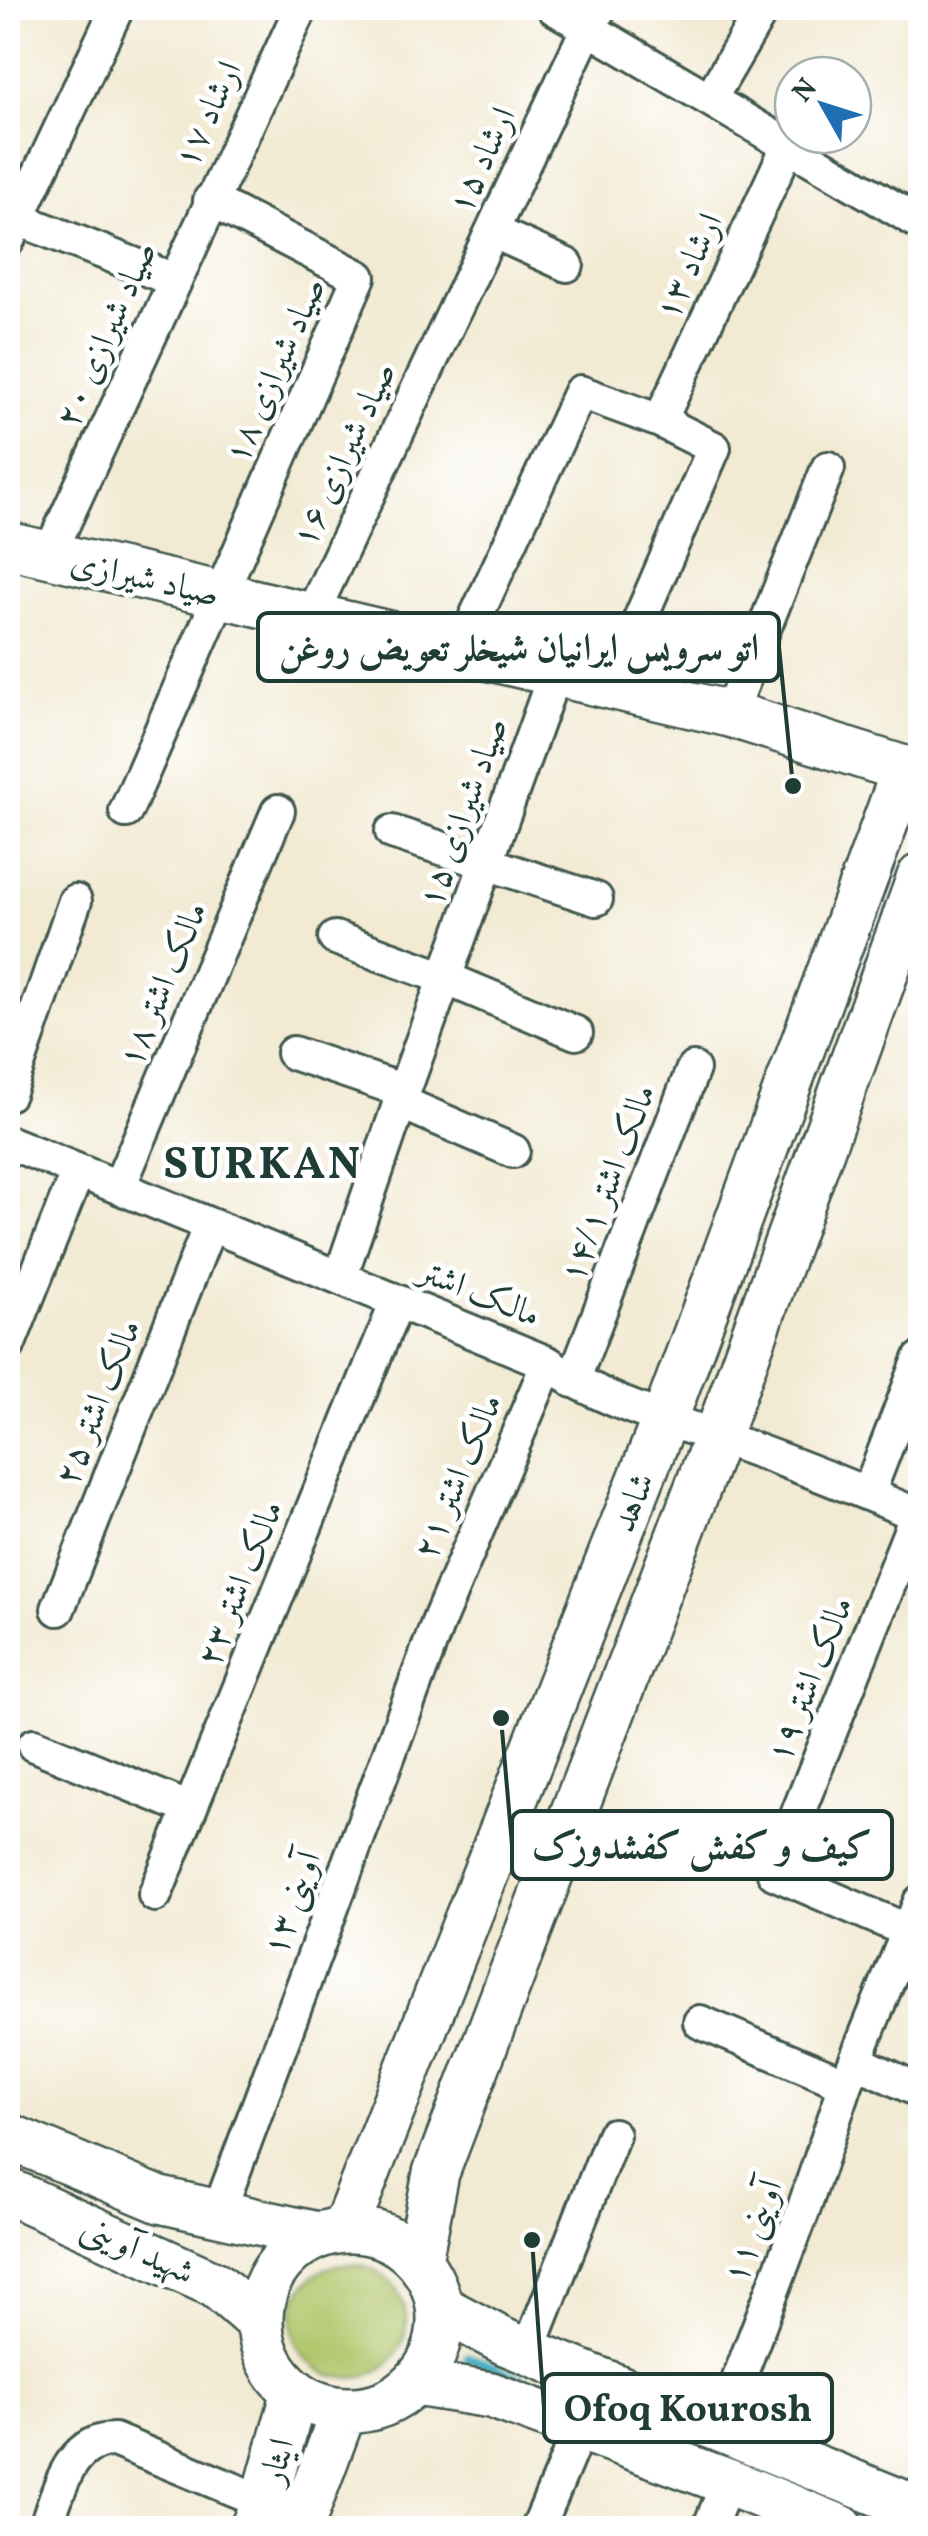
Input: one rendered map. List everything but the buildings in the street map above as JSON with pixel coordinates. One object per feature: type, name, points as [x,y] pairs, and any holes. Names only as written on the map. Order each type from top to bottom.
[{"type":"street","points":[[117,8],[13,230],[174,280]]},
{"type":"street","name":"ارشاد ۱۷","points":[[210,200],[301,8]]},
{"type":"street","points":[[554,8],[594,18],[710,99],[773,135]]},
{"type":"street","points":[[710,99],[763,8]]},
{"type":"street","name":"ارشاد ۱۵","points":[[447,326],[594,18]]},
{"type":"street","name":"ارشاد ۱۳","points":[[660,421],[784,155]]},
{"type":"street","points":[[807,155],[920,223]]},
{"type":"street","name":"صیاد شیرازی ۲۰","points":[[28,550],[174,280],[210,200]]},
{"type":"street","name":"صیاد شیرازی ۱۸","points":[[210,200],[359,277],[218,594]]},
{"type":"street","points":[[492,231],[566,265]]},
{"type":"street","name":"صیاد شیرازی ۱۶","points":[[312,616],[447,326]]},
{"type":"street","points":[[460,651],[580,392],[660,421],[714,448],[611,686]]},
{"type":"street","points":[[730,714],[828,468]]},
{"type":"street","name":"صیاد شیرازی","points":[[28,550],[730,714],[913,771]]},
{"type":"street","points":[[126,811],[218,594]]},
{"type":"street","name":"صیاد شیرازی ۱۵","points":[[340,1278],[556,674]]},
{"type":"street","name":"شاهد","points":[[331,2232],[664,1421],[913,771]]},
{"type":"street","name":"مالک اشتر ۱۸","points":[[119,1188],[278,811]]},
{"type":"street","points":[[392,832],[596,898]]},
{"type":"street","name":"شاهد","points":[[419,2260],[436,2173],[717,1436],[920,878]]},
{"type":"street","points":[[8,1094],[75,901]]},
{"type":"street","points":[[335,938],[445,978],[576,1034]]},
{"type":"street","points":[[293,1053],[402,1096],[514,1151]]},
{"type":"street","name":"مالک اشتر ۱۴/۱","points":[[561,1372],[694,1069]]},
{"type":"street","name":"مالک اشتر","points":[[8,1142],[397,1302],[664,1421],[717,1436],[919,1515]]},
{"type":"street","points":[[8,1346],[78,1170]]},
{"type":"street","name":"مالک اشتر ۲۵","points":[[58,1610],[210,1225]]},
{"type":"street","name":"مالک اشتر ۲۳","points":[[155,1895],[397,1302]]},
{"type":"street","points":[[868,1494],[920,1359]]},
{"type":"street","name":"مالک اشتر ۲۱","points":[[438,1620],[561,1372]]},
{"type":"street","name":"مالک اشتر ۱۹","points":[[917,1923],[774,1874],[919,1515]]},
{"type":"street","name":"آوینی ۱۳","points":[[218,2214],[438,1620]]},
{"type":"street","points":[[34,1745],[190,1810]]},
{"type":"street","name":"۱۱ آوینی","points":[[720,2428],[851,2072],[917,1923]]},
{"type":"street","points":[[700,2022],[851,2072],[920,2090]]},
{"type":"street","points":[[8,2136],[160,2200],[218,2214],[331,2232],[386,2236],[419,2260],[434,2282],[441,2308],[440,2335],[432,2360],[416,2383],[395,2398],[370,2408],[327,2408],[295,2392],[277,2373],[264,2350],[260,2322],[263,2295],[275,2270],[293,2250],[331,2232]]},
{"type":"street","points":[[528,2352],[613,2136]]},
{"type":"street","name":"شهید آوینی","points":[[8,2191],[216,2284],[260,2322]]},
{"type":"street","points":[[441,2308],[528,2352],[920,2510]]},
{"type":"street","points":[[416,2383],[491,2394],[841,2528]]},
{"type":"street","name":"ایثار","points":[[259,2515],[295,2392]]},
{"type":"street","name":"ایثار","points":[[300,2528],[344,2410]]},
{"type":"street","points":[[538,2528],[581,2426]]},
{"type":"street","points":[[44,2528],[66,2474],[82,2449],[95,2440],[114,2440],[259,2515]]},
{"type":"street","points":[[709,2528],[728,2482]]},
{"type":"green space","points":[[349,2264],[371,2268],[390,2280],[402,2299],[406,2321],[402,2343],[390,2362],[371,2374],[349,2378],[327,2374],[308,2362],[296,2343],[292,2321],[296,2299],[308,2280],[327,2268]]},
{"type":"waterway","points":[[468,2357],[604,2413]]},
{"type":"waterway","points":[[850,2513],[887,2528]]},
{"type":"place","name":"اتو سرویس ایرانیان شیخلر تعویض روغن","points":[[793,786]]},
{"type":"place","name":"کیف و کفش کفشدوزک","points":[[501,1718]]},
{"type":"place","name":"Ofoq Kourosh","points":[[532,2240]]},
{"type":"district","name":"SURKAN","points":[[263,1162]]}]
